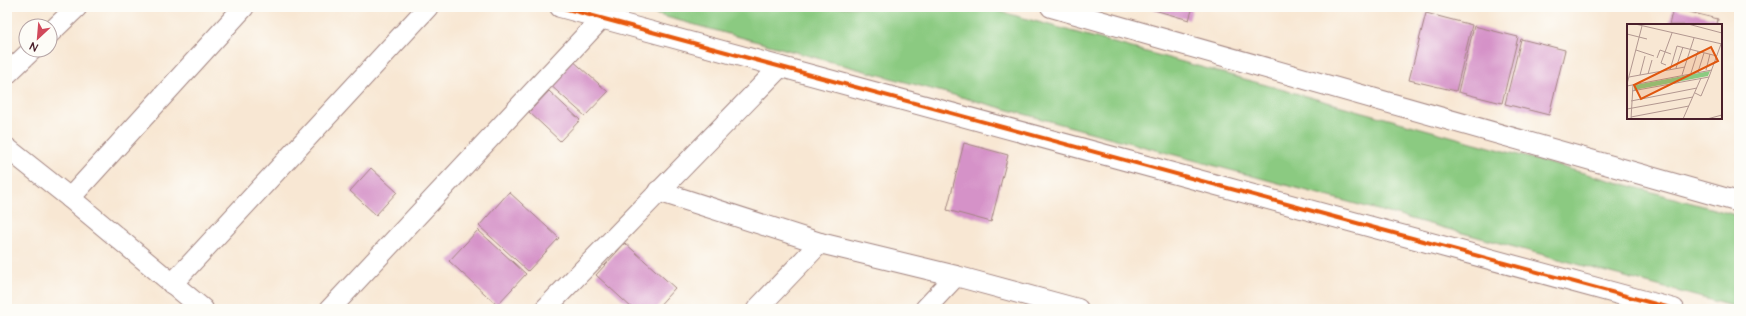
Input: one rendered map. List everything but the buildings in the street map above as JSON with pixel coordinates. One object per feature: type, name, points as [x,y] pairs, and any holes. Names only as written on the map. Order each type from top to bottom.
[{"type":"street","points":[[58,25],[77,7]]},
{"type":"street","points":[[70,198],[244,7]]},
{"type":"street","points":[[172,284],[428,7]]},
{"type":"street","points":[[560,7],[1674,309]]},
{"type":"street","points":[[1051,7],[1739,202]]},
{"type":"street","points":[[330,309],[602,19]]},
{"type":"street","points":[[7,74],[24,58]]},
{"type":"street","points":[[545,309],[780,67]]},
{"type":"street","points":[[7,148],[70,198],[203,309]]},
{"type":"street","points":[[658,191],[820,243],[956,276],[1078,309]]},
{"type":"street","points":[[756,309],[820,243]]},
{"type":"street","points":[[925,309],[956,276]]},
{"type":"green space","points":[[629,7],[984,7],[1739,216],[1739,296],[1732,306]]},
{"type":"cycle path","points":[[560,7],[1674,309]]}]
